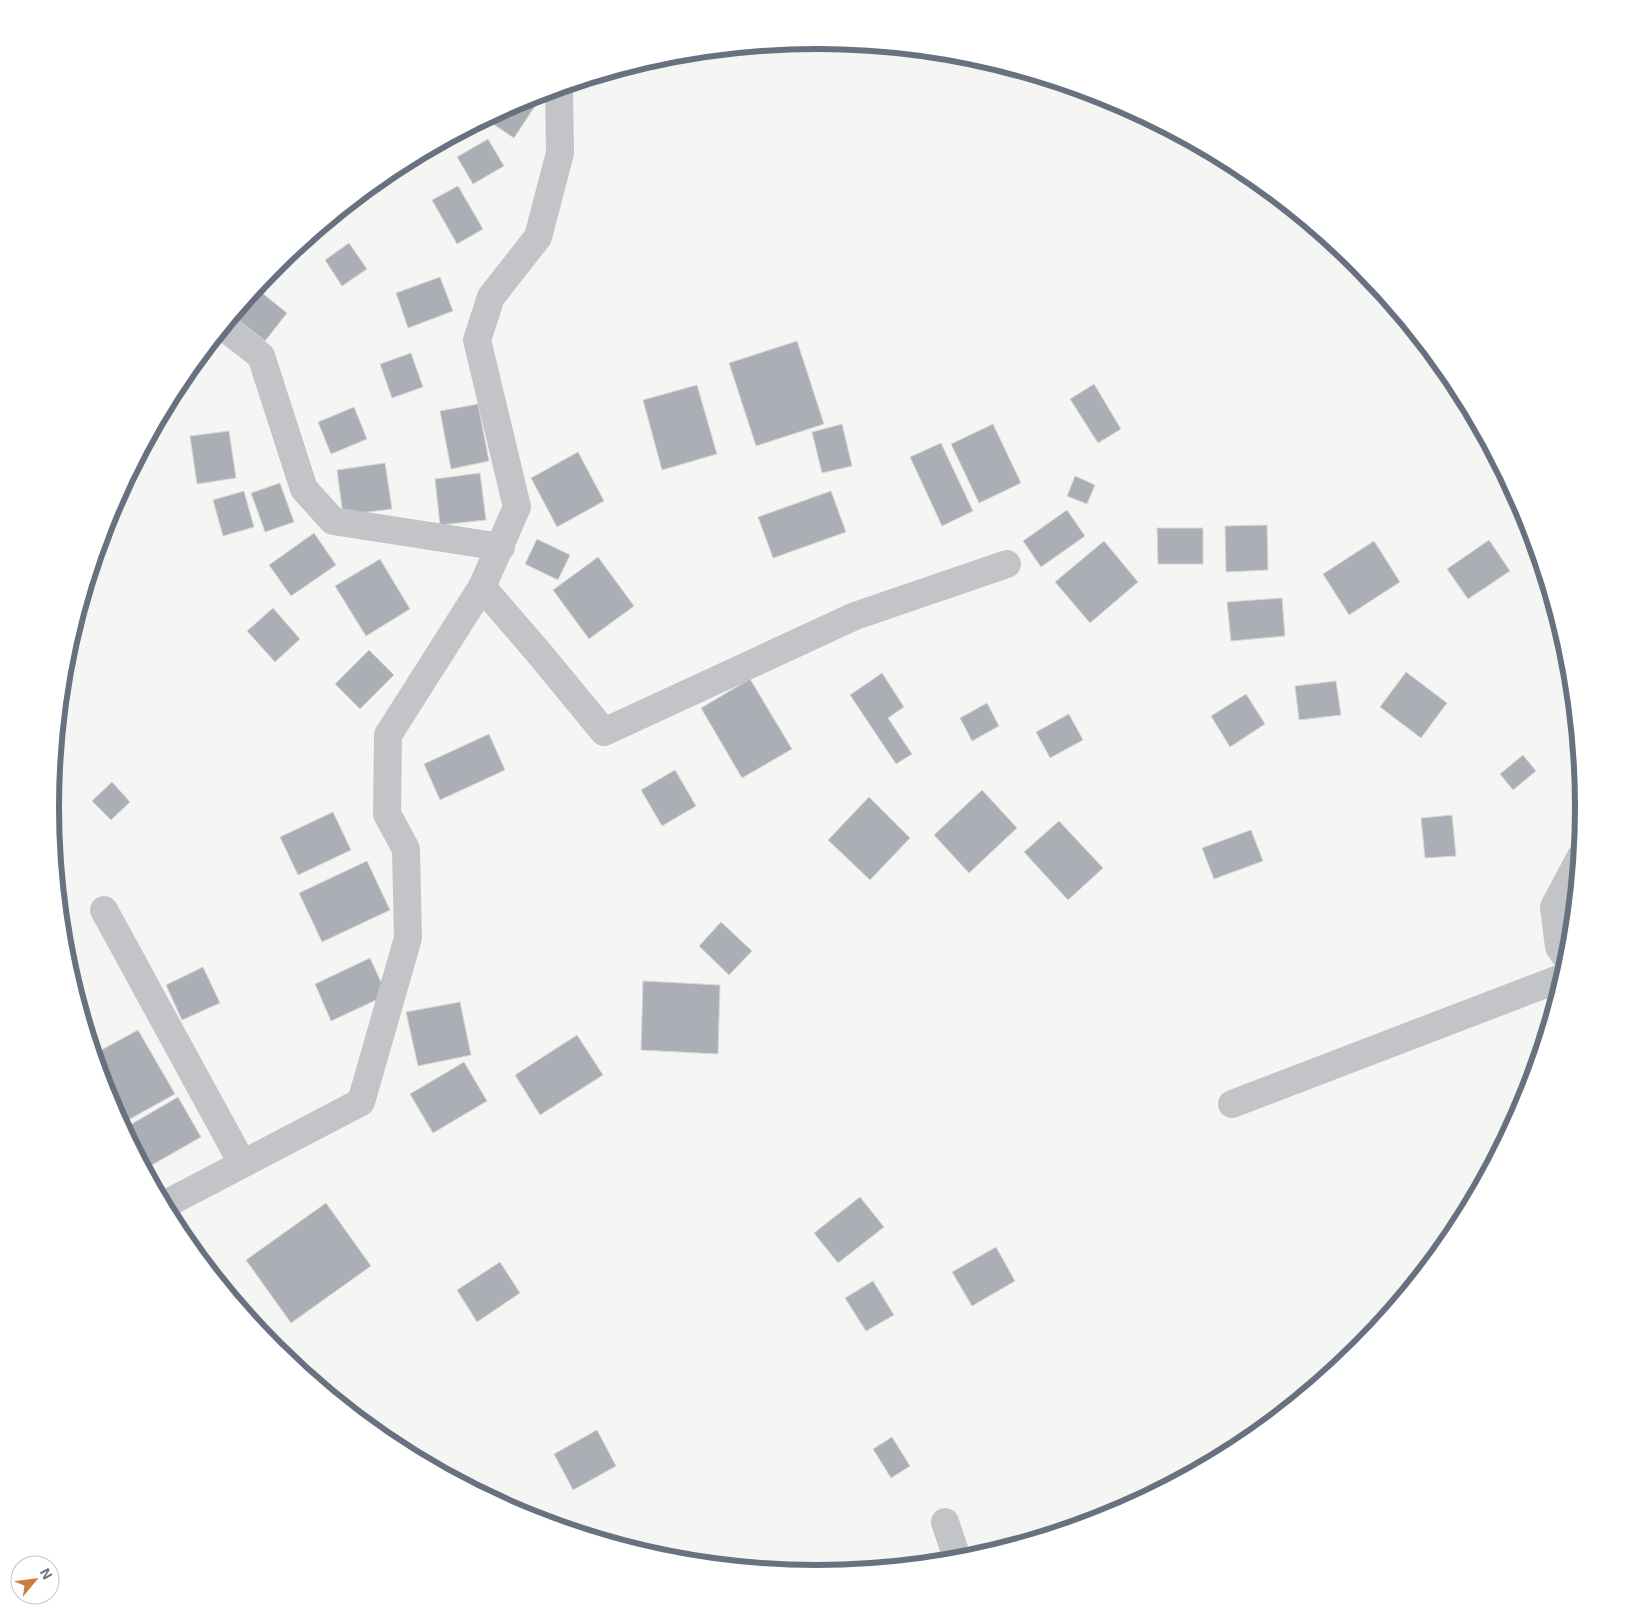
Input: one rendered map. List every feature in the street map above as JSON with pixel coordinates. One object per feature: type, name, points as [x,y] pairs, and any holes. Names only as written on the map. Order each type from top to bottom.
[{"type":"street","points":[[170,1202],[361,1102],[408,938],[406,849],[387,814],[388,735],[482,587],[517,507],[477,340],[491,297],[538,237],[560,153],[560,94]]},
{"type":"street","points":[[228,330],[261,356],[304,489],[333,521],[501,547]]},
{"type":"street","points":[[482,587],[604,732],[855,616],[1007,564]]},
{"type":"street","points":[[1563,952],[1559,947],[1554,907],[1574,870]]},
{"type":"street","points":[[104,910],[242,1163]]},
{"type":"street","points":[[1232,1104],[1556,980]]},
{"type":"street","points":[[946,1522],[956,1554]]},
{"type":"building","points":[[537,103],[514,138],[491,123]]},
{"type":"building","points":[[488,139],[504,166],[473,184],[457,157]]},
{"type":"building","points":[[458,186],[483,229],[457,244],[432,200]]},
{"type":"building","points":[[349,243],[367,269],[342,286],[325,260]]},
{"type":"building","points":[[440,277],[453,311],[408,328],[396,293]]},
{"type":"building","points":[[261,292],[287,313],[265,341],[237,319]]},
{"type":"building","points":[[797,341],[824,424],[756,446],[729,363]]},
{"type":"building","points":[[411,353],[423,387],[392,398],[380,364]]},
{"type":"building","points":[[1094,384],[1121,429],[1098,443],[1070,399]]},
{"type":"building","points":[[697,385],[717,454],[662,470],[643,400]]},
{"type":"building","points":[[478,404],[489,461],[451,469],[440,411]]},
{"type":"building","points":[[354,407],[367,439],[331,454],[318,422]]},
{"type":"building","points":[[842,424],[852,466],[822,473],[812,432]]},
{"type":"building","points":[[993,424],[1021,483],[979,503],[951,444]]},
{"type":"building","points":[[229,431],[236,478],[197,484],[190,436]]},
{"type":"building","points":[[941,443],[973,511],[942,526],[910,457]]},
{"type":"building","points":[[578,452],[604,501],[557,527],[531,478]]},
{"type":"building","points":[[385,463],[392,509],[343,515],[337,470]]},
{"type":"building","points":[[480,473],[486,520],[440,525],[435,479]]},
{"type":"building","points":[[1075,476],[1095,485],[1087,504],[1067,496]]},
{"type":"building","points":[[280,483],[294,522],[265,532],[251,493]]},
{"type":"building","points":[[244,491],[254,527],[223,536],[213,500]]},
{"type":"building","points":[[831,491],[846,532],[773,558],[758,517]]},
{"type":"building","points":[[1067,510],[1085,536],[1041,567],[1023,541]]},
{"type":"building","points":[[1267,525],[1268,570],[1226,572],[1225,526]]},
{"type":"building","points":[[1157,528],[1203,528],[1203,564],[1158,564]]},
{"type":"building","points":[[314,533],[336,565],[291,596],[269,565]]},
{"type":"building","points":[[537,539],[570,555],[558,580],[525,564]]},
{"type":"building","points":[[1489,540],[1510,571],[1468,599],[1447,569]]},
{"type":"building","points":[[1104,541],[1138,582],[1090,623],[1055,582]]},
{"type":"building","points":[[1374,541],[1400,582],[1349,615],[1323,574]]},
{"type":"building","points":[[598,557],[634,606],[589,639],[553,590]]},
{"type":"building","points":[[380,559],[410,609],[366,636],[335,586]]},
{"type":"building","points":[[1282,598],[1285,636],[1231,641],[1227,602]]},
{"type":"building","points":[[273,608],[300,639],[275,662],[247,631]]},
{"type":"building","points":[[369,650],[394,675],[360,709],[335,684]]},
{"type":"building","points":[[1406,672],[1447,703],[1421,738],[1380,707]]},
{"type":"building","points":[[882,673],[904,707],[888,718],[912,754],[896,764],[850,695]]},
{"type":"building","points":[[750,679],[792,749],[742,778],[701,708]]},
{"type":"building","points":[[1336,681],[1341,715],[1299,720],[1295,686]]},
{"type":"building","points":[[1246,694],[1265,724],[1230,747],[1211,716]]},
{"type":"building","points":[[987,703],[999,726],[972,741],[960,718]]},
{"type":"building","points":[[1069,714],[1083,740],[1050,758],[1036,732]]},
{"type":"building","points":[[489,734],[505,770],[440,800],[424,764]]},
{"type":"building","points":[[1523,755],[1536,771],[1513,790],[1500,774]]},
{"type":"building","points":[[675,770],[696,806],[662,826],[641,790]]},
{"type":"building","points":[[112,782],[130,802],[111,820],[92,801]]},
{"type":"building","points":[[982,790],[1017,828],[969,873],[934,835]]},
{"type":"building","points":[[869,797],[910,838],[870,880],[828,840]]},
{"type":"building","points":[[333,812],[351,850],[298,875],[280,837]]},
{"type":"building","points":[[1452,815],[1456,856],[1425,858],[1421,818]]},
{"type":"building","points":[[1059,821],[1103,868],[1068,900],[1024,852]]},
{"type":"building","points":[[1251,830],[1263,861],[1214,879],[1202,848]]},
{"type":"building","points":[[367,861],[390,910],[322,942],[299,893]]},
{"type":"building","points":[[721,922],[752,951],[729,975],[699,946]]},
{"type":"building","points":[[370,958],[387,995],[331,1021],[315,984]]},
{"type":"building","points":[[203,967],[220,1003],[182,1020],[166,985]]},
{"type":"building","points":[[643,981],[720,985],[718,1054],[641,1050]]},
{"type":"building","points":[[460,1002],[471,1055],[418,1066],[406,1012]]},
{"type":"building","points":[[138,1030],[175,1094],[127,1121],[99,1051]]},
{"type":"building","points":[[577,1035],[603,1075],[540,1115],[515,1075]]},
{"type":"building","points":[[464,1062],[487,1101],[433,1133],[410,1094]]},
{"type":"building","points":[[178,1097],[201,1137],[149,1167],[129,1125]]},
{"type":"building","points":[[860,1197],[884,1227],[838,1263],[814,1233]]},
{"type":"building","points":[[326,1203],[371,1266],[291,1323],[246,1260]]},
{"type":"building","points":[[996,1247],[1015,1281],[972,1306],[952,1272]]},
{"type":"building","points":[[500,1262],[520,1293],[477,1322],[457,1290]]},
{"type":"building","points":[[873,1281],[894,1315],[866,1331],[845,1298]]},
{"type":"building","points":[[597,1430],[616,1466],[573,1490],[554,1454]]},
{"type":"building","points":[[892,1437],[910,1466],[891,1478],[873,1449]]}]
